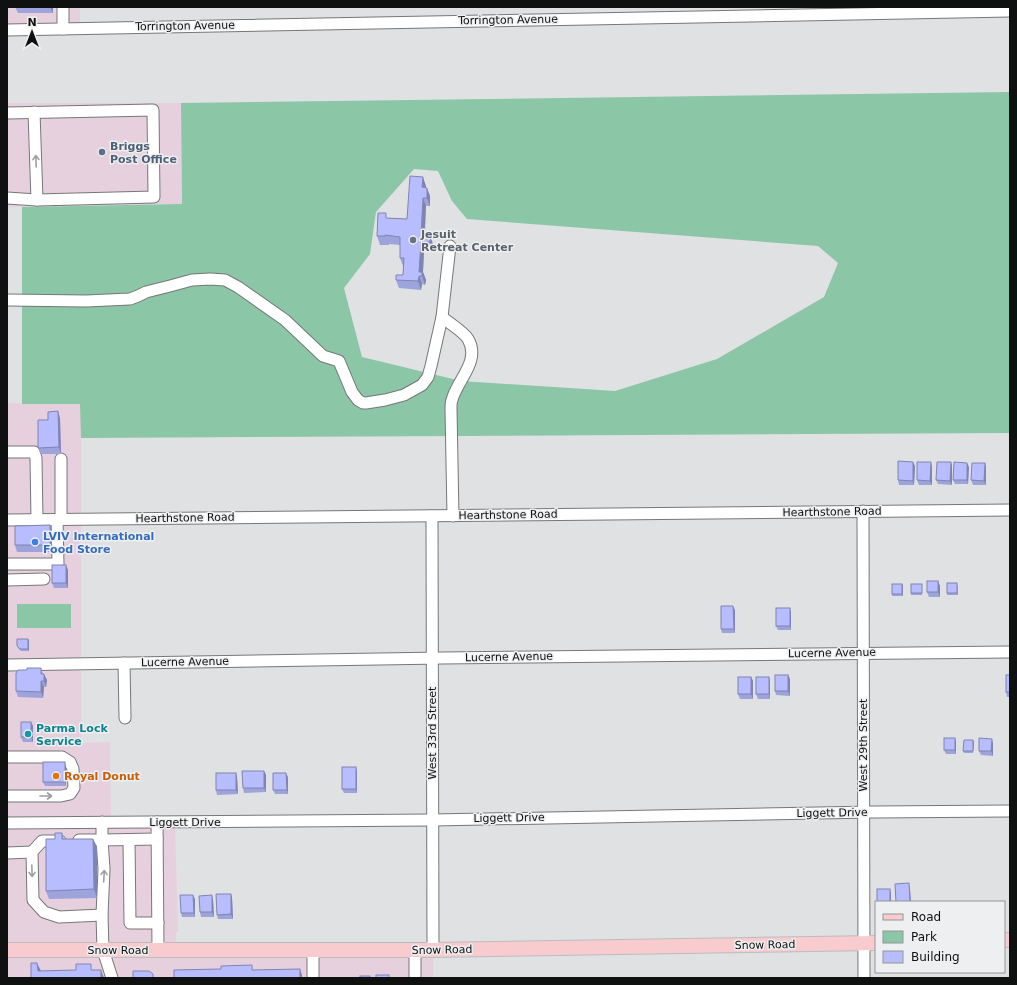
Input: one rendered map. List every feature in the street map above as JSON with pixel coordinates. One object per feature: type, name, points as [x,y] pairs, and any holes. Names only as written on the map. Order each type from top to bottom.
[{"type":"main road","name":"Snow Road","points":[[7,950],[433,950],[870,943]]},
{"type":"street","points":[[63,7],[63,29]]},
{"type":"street","name":"Torrington Avenue","points":[[7,30],[1010,11]]},
{"type":"street","points":[[7,113],[154,110],[154,197],[37,200],[7,198]]},
{"type":"street","points":[[34,112],[37,200]]},
{"type":"street","points":[[7,300],[86,301],[130,299],[146,292],[192,280],[225,280],[238,287],[285,320],[323,356],[339,361],[352,392],[358,400],[366,403],[404,395],[422,384],[428,377],[442,317],[450,246]]},
{"type":"street","points":[[442,317],[468,339],[472,355],[470,365],[452,400],[453,516]]},
{"type":"street","points":[[7,452],[34,452],[36,458],[37,520]]},
{"type":"street","points":[[7,564],[58,564],[60,459]]},
{"type":"street","name":"Hearthstone Road","points":[[7,520],[1010,510]]},
{"type":"street","name":"West 29th Street","points":[[862,511],[864,812],[870,943],[864,978]]},
{"type":"street","name":"West 33rd Street","points":[[432,516],[433,950]]},
{"type":"street","points":[[27,564],[28,579]]},
{"type":"street","points":[[7,580],[44,578]]},
{"type":"street","name":"Lucerne Avenue","points":[[7,665],[873,652],[1010,652]]},
{"type":"street","points":[[124,663],[125,718]]},
{"type":"street","points":[[7,757],[62,757],[70,762],[73,769],[74,788],[70,794],[61,796],[7,796]]},
{"type":"street","name":"Liggett Drive","points":[[7,823],[433,820],[864,812],[1010,811]]},
{"type":"street","points":[[102,822],[104,869],[102,915],[103,950],[112,978]]},
{"type":"street","points":[[157,822],[158,950]]},
{"type":"street","points":[[102,915],[59,916],[44,912],[34,900],[32,852],[42,841],[157,839]]},
{"type":"street","points":[[130,840],[130,923],[158,923]]},
{"type":"street","points":[[7,853],[32,852]]},
{"type":"street","points":[[313,950],[313,978]]},
{"type":"street","points":[[415,950],[415,978]]},
{"type":"shaded area","points":[[7,7],[80,7],[80,28],[7,30]]},
{"type":"shaded area","points":[[7,103],[181,103],[182,204],[7,207]]},
{"type":"shaded area","points":[[7,403],[81,404],[81,743],[110,742],[111,822],[175,822],[178,932],[176,932],[176,950],[433,950],[433,978],[7,978]]},
{"type":"green space","points":[[1010,92],[1010,433],[81,438],[80,404],[22,404],[22,207],[182,204],[181,103]],"holes":[[[414,169],[438,171],[452,201],[467,219],[818,246],[838,263],[824,297],[717,359],[615,391],[461,381],[362,357],[344,288],[370,254],[376,212]]]},
{"type":"green space","points":[[17,604],[71,604],[71,628],[17,628]]},
{"type":"building","points":[[410,176],[423,177],[422,187],[427,188],[427,198],[423,198],[421,235],[430,235],[430,242],[421,242],[419,272],[422,272],[422,276],[419,276],[418,281],[396,280],[396,275],[403,275],[404,258],[400,258],[400,237],[385,235],[377,236],[378,213],[386,213],[386,218],[407,219]]},
{"type":"building","points":[[58,411],[59,447],[38,448],[38,420],[48,420],[48,412]]},
{"type":"building","points":[[898,461],[913,462],[913,481],[898,480]]},
{"type":"building","points":[[917,462],[931,462],[930,481],[917,480]]},
{"type":"building","points":[[937,462],[951,462],[950,481],[936,480]]},
{"type":"building","points":[[954,462],[967,463],[967,480],[953,480]]},
{"type":"building","points":[[972,463],[985,463],[984,481],[971,480]]},
{"type":"building","name":"LVIV International Food Store","points":[[50,525],[50,545],[15,545],[15,526]]},
{"type":"building","points":[[52,565],[66,565],[66,583],[52,583]]},
{"type":"building","points":[[927,581],[938,581],[938,592],[927,592]]},
{"type":"building","points":[[947,583],[957,583],[957,593],[947,593]]},
{"type":"building","points":[[892,584],[902,584],[902,594],[892,594]]},
{"type":"building","points":[[911,584],[922,584],[922,593],[911,593]]},
{"type":"building","points":[[721,606],[733,606],[734,629],[721,629]]},
{"type":"building","points":[[776,608],[790,608],[790,626],[776,626]]},
{"type":"building","points":[[17,639],[28,639],[28,649],[20,649],[17,646]]},
{"type":"building","points":[[27,668],[41,668],[41,674],[44,674],[44,681],[41,681],[41,692],[16,691],[16,673],[18,670],[27,670]]},
{"type":"building","points":[[775,675],[788,675],[788,691],[775,691]]},
{"type":"building","points":[[1006,675],[1010,675],[1010,692],[1006,692]]},
{"type":"building","points":[[738,677],[751,677],[751,694],[738,694]]},
{"type":"building","points":[[756,677],[769,677],[769,694],[756,694]]},
{"type":"building","points":[[21,722],[31,722],[31,737],[21,737]]},
{"type":"building","points":[[944,738],[955,738],[955,750],[944,750]]},
{"type":"building","points":[[979,738],[992,739],[991,751],[979,751]]},
{"type":"building","points":[[964,740],[973,740],[973,751],[963,751]]},
{"type":"building","name":"Royal Donut","points":[[43,762],[65,762],[65,782],[43,782]]},
{"type":"building","points":[[342,767],[356,767],[356,789],[342,789]]},
{"type":"building","points":[[242,771],[264,771],[264,788],[243,788]]},
{"type":"building","points":[[216,773],[236,773],[236,790],[216,790]]},
{"type":"building","points":[[273,773],[286,773],[287,790],[273,790]]},
{"type":"building","points":[[55,833],[62,833],[62,839],[93,839],[94,889],[46,891],[46,839],[55,839]]},
{"type":"building","points":[[909,883],[910,901],[896,901],[895,884]]},
{"type":"building","points":[[877,889],[890,889],[890,901],[877,901]]},
{"type":"building","points":[[216,894],[231,894],[231,914],[217,915]]},
{"type":"building","points":[[180,895],[193,895],[194,913],[181,913]]},
{"type":"building","points":[[212,895],[212,912],[200,912],[199,896]]},
{"type":"building","points":[[31,963],[37,963],[38,971],[76,970],[76,964],[91,964],[91,970],[101,970],[101,978],[31,978]]},
{"type":"building","points":[[252,965],[252,970],[300,969],[300,978],[174,978],[174,970],[221,969],[221,966]]},
{"type":"building","points":[[133,971],[149,971],[153,974],[153,978],[133,978]]},
{"type":"building","points":[[376,975],[389,975],[389,978],[376,978]]},
{"type":"building","points":[[360,976],[370,976],[370,978],[360,978]]},
{"type":"place","name":"Briggs Post Office","points":[[102,152]]},
{"type":"place","name":"Jesuit Retreat Center","points":[[413,240]]},
{"type":"place","name":"LVIV International Food Store","points":[[35,542]]},
{"type":"place","name":"Parma Lock Service","points":[[28,734]]},
{"type":"place","name":"Royal Donut","points":[[56,776]]}]
